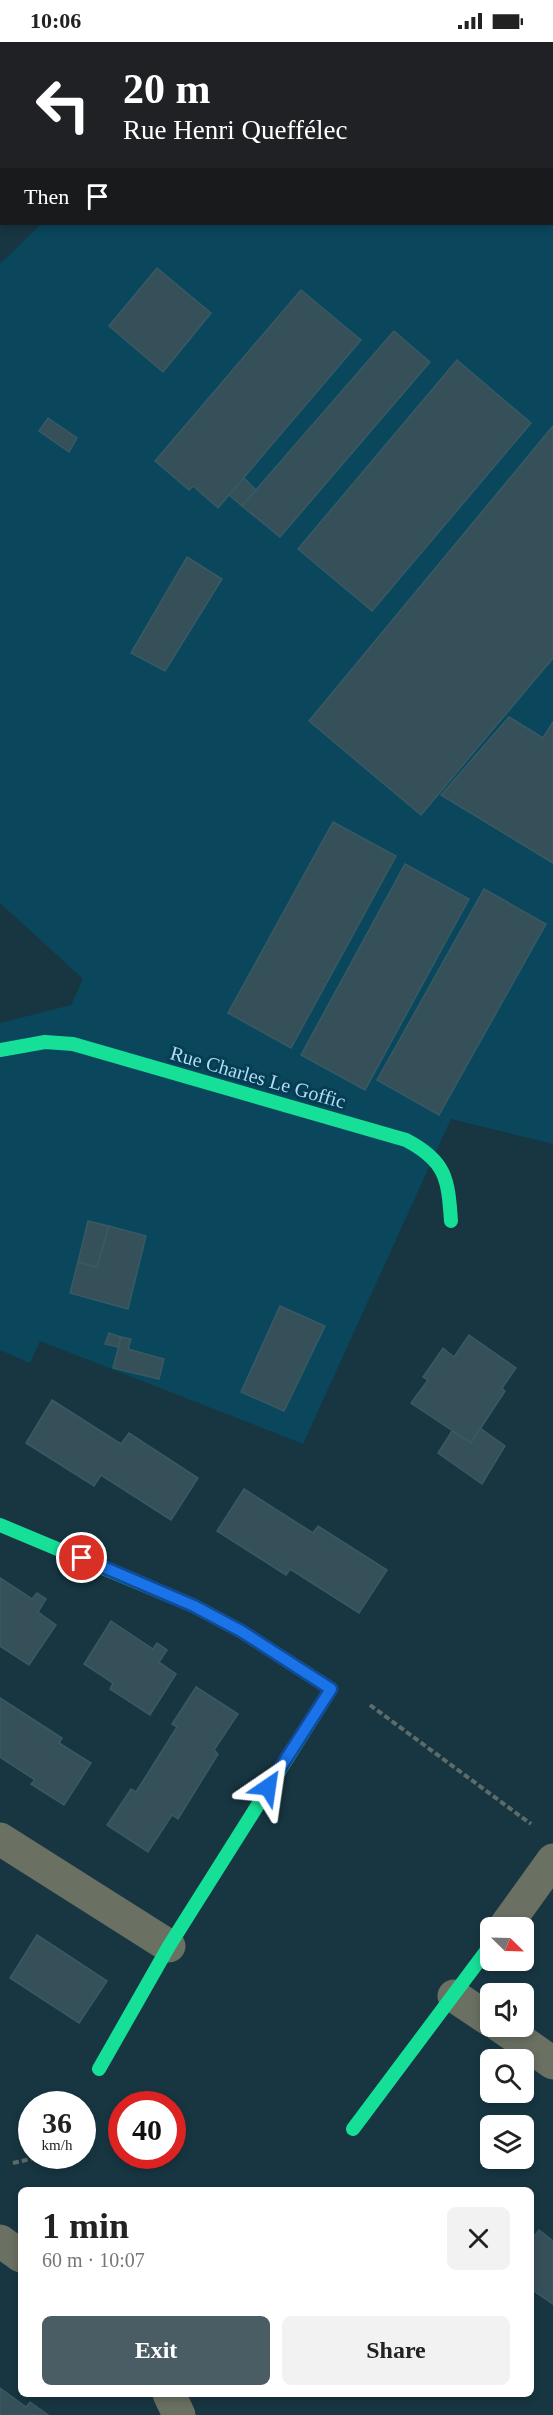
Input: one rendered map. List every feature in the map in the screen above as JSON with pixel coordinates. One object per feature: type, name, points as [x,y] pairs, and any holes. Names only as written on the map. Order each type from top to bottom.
[{"type":"street","name":"Rue Charles Le Goffic","points":[[0,1050],[45,1042],[73,1044],[406,1140],[425,1148],[443,1165],[448,1184],[451,1221]]},
{"type":"street","points":[[0,1526],[194,1606],[241,1631],[331,1689],[168,1946],[99,2069]]},
{"type":"street","points":[[0,1839],[168,1946]]},
{"type":"street","points":[[512,1917],[553,1860]]},
{"type":"street","points":[[354,2129],[480,1960]]},
{"type":"street","points":[[454,1996],[480,2013]]},
{"type":"street","points":[[516,2037],[553,2063]]},
{"type":"street","points":[[0,2241],[18,2254]]},
{"type":"street","points":[[170,2397],[179,2415]]},
{"type":"path","points":[[331,1689],[361,1699],[534,1826]]},
{"type":"path","points":[[13,2163],[18,2162]]},
{"type":"shaded area","points":[[40,225],[553,225],[553,1144],[451,1119],[303,1444],[40,1341],[30,1363],[0,1350],[0,1023],[71,1005],[83,979],[0,903],[0,264]]},
{"type":"building","points":[[157,268],[211,313],[163,372],[109,326]]},
{"type":"building","points":[[301,290],[361,340],[218,508],[193,486],[189,490],[155,461]]},
{"type":"building","points":[[394,331],[430,362],[280,537],[242,506]]},
{"type":"building","points":[[457,360],[531,423],[372,611],[298,549]]},
{"type":"building","points":[[48,418],[77,438],[69,452],[39,431]]},
{"type":"building","points":[[553,426],[553,658],[421,815],[309,721]]},
{"type":"building","points":[[244,478],[256,490],[242,506],[229,495]]},
{"type":"building","points":[[187,557],[222,579],[165,671],[131,653]]},
{"type":"building","points":[[509,717],[543,738],[553,722],[553,863],[441,795]]},
{"type":"building","points":[[333,822],[396,856],[291,1048],[228,1013]]},
{"type":"building","points":[[405,864],[469,899],[365,1090],[301,1055]]},
{"type":"building","points":[[484,889],[546,924],[439,1115],[377,1080]]},
{"type":"building","points":[[88,1221],[109,1226],[97,1267],[78,1262]]},
{"type":"building","points":[[109,1226],[146,1236],[128,1309],[70,1293],[78,1262],[97,1267]]},
{"type":"building","points":[[280,1306],[325,1326],[284,1411],[241,1392]]},
{"type":"building","points":[[109,1333],[121,1337],[118,1347],[105,1344]]},
{"type":"building","points":[[469,1335],[516,1368],[502,1388],[505,1391],[471,1443],[411,1403],[428,1380],[423,1377],[443,1348],[454,1357]]},
{"type":"building","points":[[121,1337],[131,1339],[128,1349],[164,1359],[159,1379],[113,1368]]},
{"type":"building","points":[[52,1400],[121,1444],[129,1433],[198,1478],[171,1520],[101,1475],[94,1486],[26,1443]]},
{"type":"building","points":[[480,1428],[505,1446],[482,1484],[438,1453],[452,1431],[471,1443]]},
{"type":"building","points":[[244,1489],[313,1533],[318,1526],[387,1570],[359,1613],[290,1569],[286,1575],[217,1531]]},
{"type":"building","points":[[0,1578],[32,1599],[37,1593],[46,1599],[38,1612],[56,1625],[29,1665],[0,1646]]},
{"type":"building","points":[[111,1621],[153,1649],[157,1643],[167,1650],[159,1662],[176,1674],[150,1715],[110,1689],[113,1683],[84,1664]]},
{"type":"building","points":[[196,1687],[238,1714],[214,1750],[218,1754],[178,1819],[172,1815],[148,1852],[107,1825],[131,1789],[136,1792],[177,1727],[172,1724]]},
{"type":"building","points":[[0,1698],[62,1738],[59,1743],[91,1763],[64,1805],[31,1784],[35,1780],[0,1757]]},
{"type":"building","points":[[37,1935],[107,1981],[79,2023],[10,1978]]},
{"type":"building","points":[[539,2230],[553,2241],[553,2304],[534,2291],[534,2236]]},
{"type":"building","points":[[0,2388],[26,2407],[30,2402],[48,2415],[0,2415]]},
{"type":"traffic: fast","points":[[0,1050],[45,1042],[73,1044],[406,1140],[429,1155],[442,1172],[446,1182],[451,1221]]},
{"type":"traffic: fast","points":[[0,1525],[194,1606],[241,1631],[331,1689],[169,1946],[99,2069]]},
{"type":"traffic: fast","points":[[353,2129],[480,1959]]},
{"type":"route","points":[[82,1558],[194,1606],[289,1660],[331,1689],[268,1787]]}]
